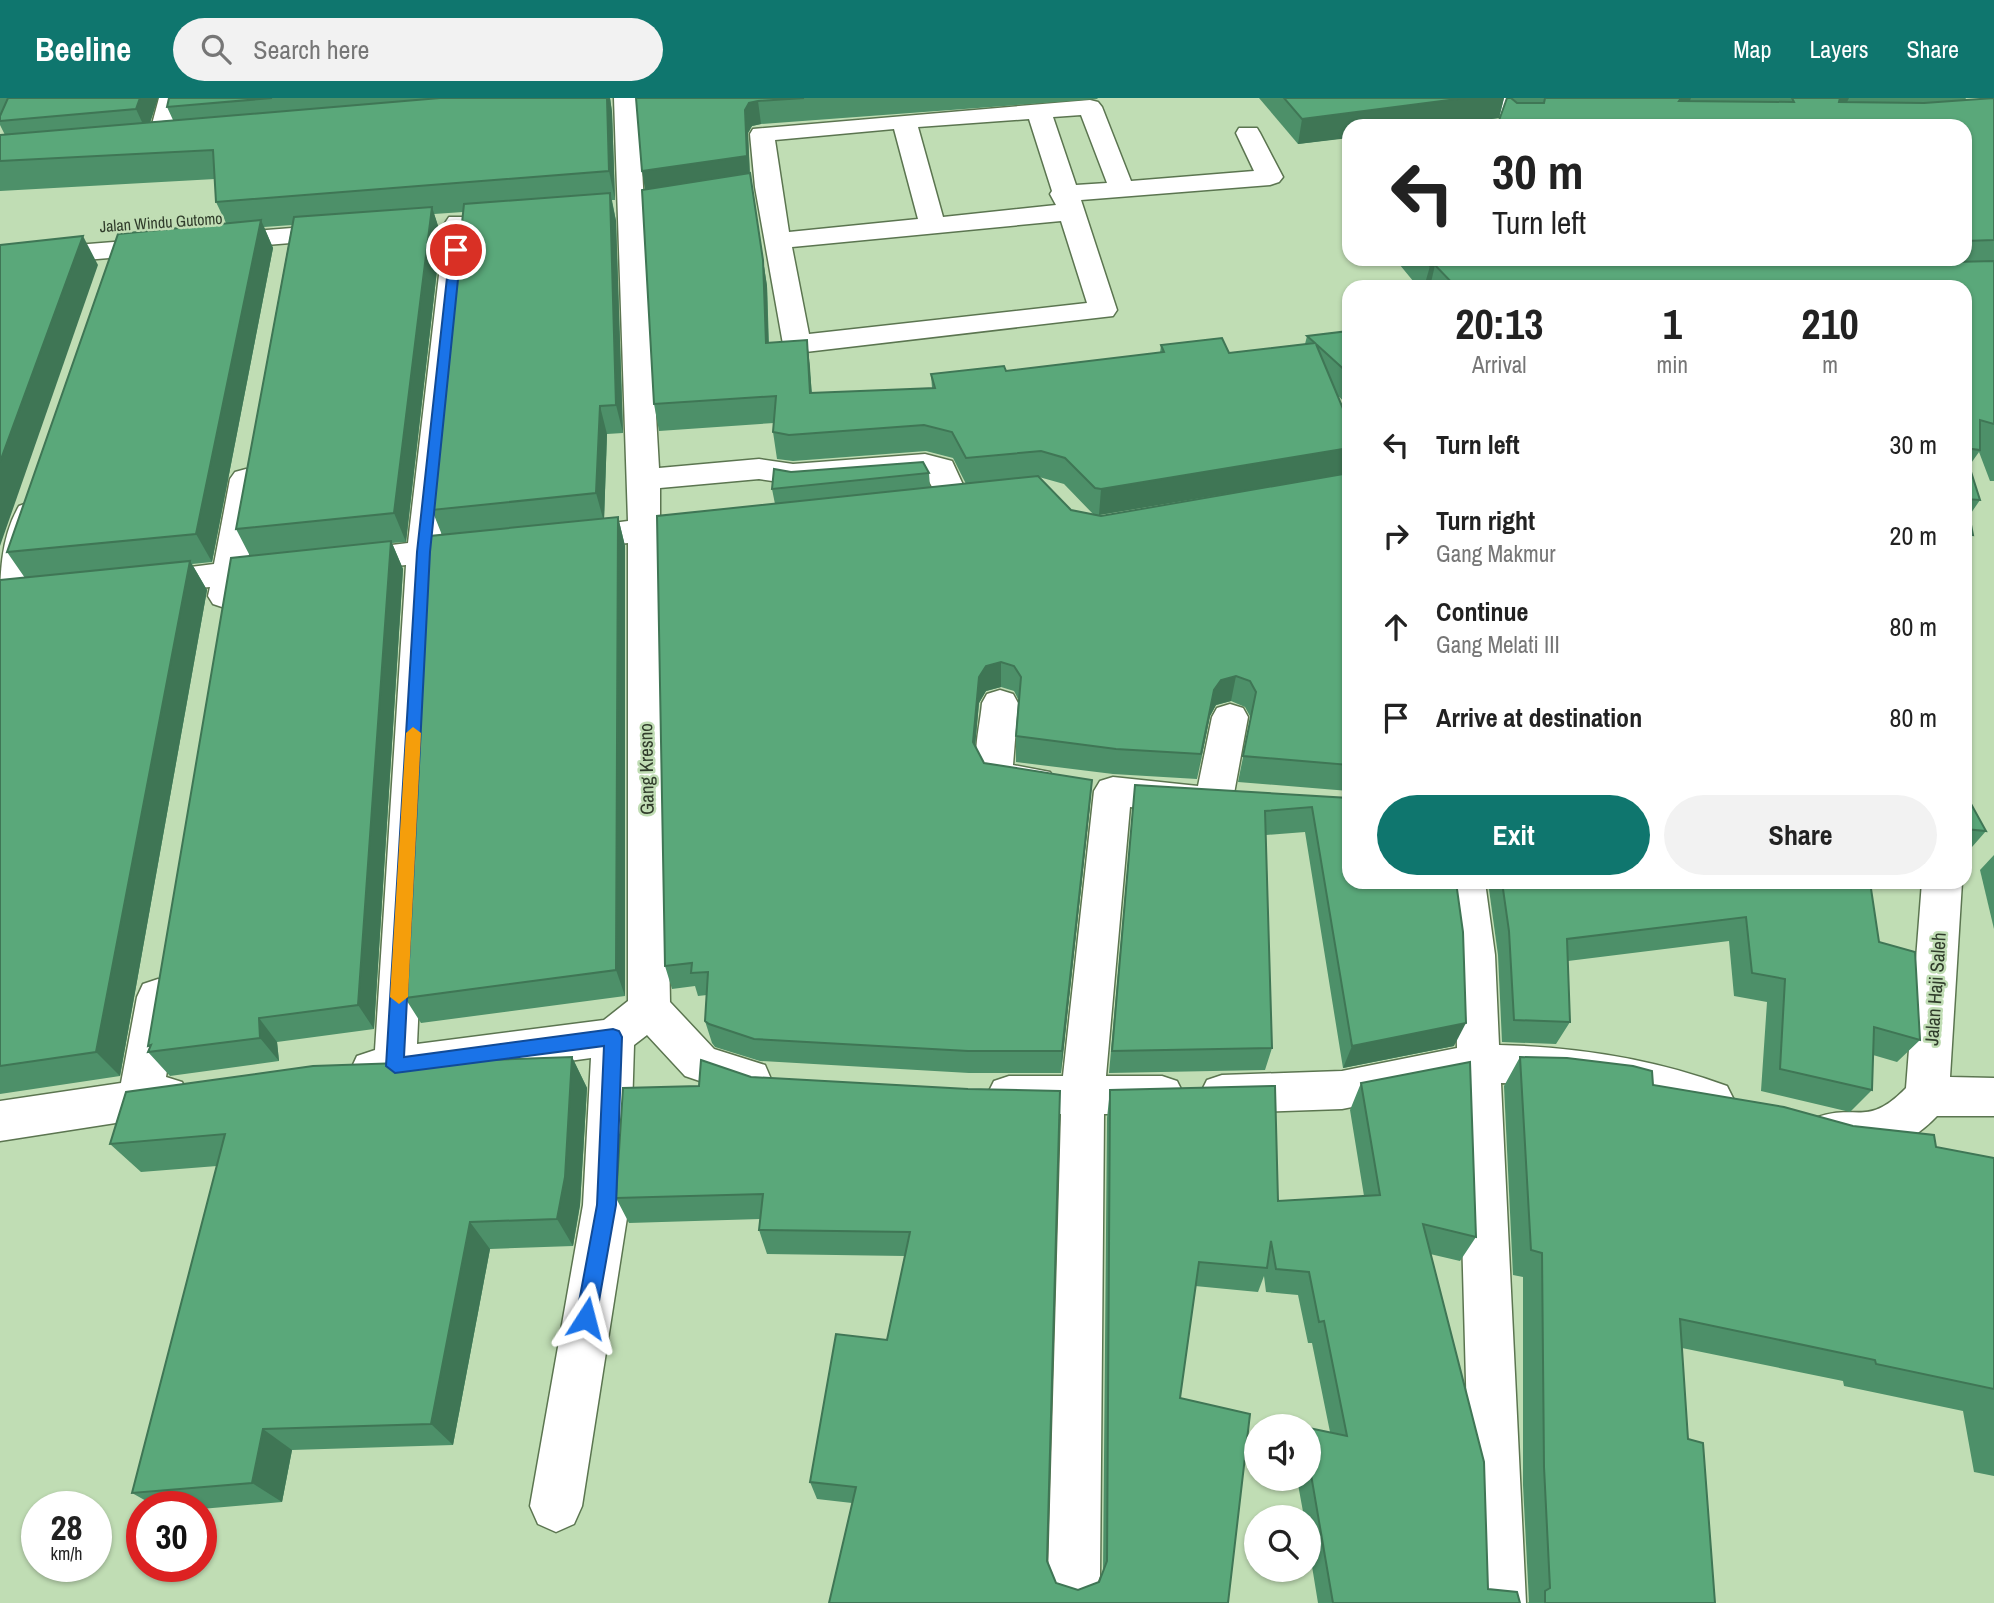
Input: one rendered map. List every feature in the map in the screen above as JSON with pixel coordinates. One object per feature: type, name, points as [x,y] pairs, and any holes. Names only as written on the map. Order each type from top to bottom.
[{"type":"street","points":[[159,143],[172,98]]},
{"type":"street","points":[[1494,98],[1516,119]]},
{"type":"street","name":"Gang Kresno","points":[[617,101],[631,199],[644,479],[649,1009]]},
{"type":"street","points":[[1039,111],[1066,203],[1103,310],[797,344],[778,241],[750,189],[762,134],[904,121],[1090,107],[1122,189]]},
{"type":"street","points":[[904,121],[933,226]]},
{"type":"street","points":[[778,241],[933,226],[1066,203],[1122,189],[1270,177],[1248,133]]},
{"type":"street","points":[[132,145],[184,141]]},
{"type":"street","name":"Jalan Windu Gutomo","points":[[0,235],[179,233],[345,209]]},
{"type":"street","points":[[395,1066],[423,552],[457,214]]},
{"type":"street","name":"Jalan Windu Gutomo","points":[[0,259],[115,262],[179,233],[289,250],[375,229]]},
{"type":"street","points":[[220,627],[251,452]]},
{"type":"street","points":[[644,479],[760,469],[793,474],[925,464],[941,468],[953,500]]},
{"type":"street","points":[[41,481],[0,599],[42,593]]},
{"type":"street","points":[[122,584],[738,521]]},
{"type":"street","points":[[1000,704],[994,768],[1000,777],[1112,791],[1235,800],[1230,717]]},
{"type":"street","points":[[1074,1576],[1083,1095],[1112,791]]},
{"type":"street","points":[[1466,889],[1475,955],[1499,1603]]},
{"type":"street","name":"Jalan Haji Saleh","points":[[1927,1096],[1942,889]]},
{"type":"street","points":[[140,1100],[163,965]]},
{"type":"street","points":[[328,1074],[613,1037],[649,1009],[700,1063],[759,1083],[785,1084]]},
{"type":"street","points":[[556,1506],[606,1205],[613,1037]]},
{"type":"street","points":[[969,1095],[1342,1090],[1479,1063],[1549,1065],[1613,1073],[1746,1110]]},
{"type":"street","points":[[0,1121],[207,1091]]},
{"type":"street","points":[[1799,1124],[1863,1136],[1903,1122],[1927,1096],[1994,1097]]},
{"type":"building","points":[[8,98],[140,98],[136,109],[0,121]]},
{"type":"building","points":[[169,98],[272,98],[167,107]]},
{"type":"building","points":[[440,98],[607,98],[609,171],[216,202],[213,150],[0,161],[0,135]]},
{"type":"building","points":[[636,98],[804,98],[749,103],[745,110],[747,156],[642,171]]},
{"type":"building","points":[[1284,98],[1465,98],[1302,119]]},
{"type":"building","points":[[1507,98],[1517,103],[1544,103],[1545,98],[1681,98],[1679,101],[1794,102],[1792,98],[1840,98],[1839,102],[1924,103],[1994,98],[1994,240],[1972,241],[1972,119],[1500,119]]},
{"type":"building","points":[[750,173],[763,260],[766,343],[807,340],[810,393],[935,388],[931,374],[1004,366],[1006,371],[1164,352],[1161,345],[1222,338],[1229,353],[1315,343],[1307,336],[1342,332],[1342,368],[1316,344],[1342,406],[1342,449],[1101,489],[1095,488],[1065,458],[1041,451],[966,458],[952,432],[924,425],[789,435],[773,432],[776,396],[654,404],[642,190]]},
{"type":"building","points":[[610,193],[616,405],[600,406],[596,493],[432,510],[464,204]]},
{"type":"building","points":[[432,207],[394,513],[236,529],[294,217]]},
{"type":"building","points":[[261,220],[196,534],[7,552],[118,234]]},
{"type":"building","points":[[83,236],[0,462],[0,245]]},
{"type":"building","points":[[1994,261],[1994,424],[1980,420],[1980,450],[1972,449],[1972,280],[1449,280],[1436,266],[1972,266],[1972,262]]},
{"type":"building","points":[[923,462],[929,473],[772,489],[774,469],[791,472]]},
{"type":"building","points":[[1342,474],[1342,764],[1243,756],[1256,692],[1250,681],[1236,676],[1221,680],[1214,690],[1201,754],[1116,749],[1016,736],[1021,677],[1014,666],[1001,662],[986,666],[979,677],[973,742],[984,763],[1092,780],[1062,1051],[968,1051],[754,1039],[705,1021],[708,972],[691,973],[692,963],[665,966],[657,516],[1038,476],[1071,510],[1101,516]]},
{"type":"building","points":[[1972,475],[1980,500],[1972,499]]},
{"type":"building","points":[[618,517],[616,970],[405,998],[430,536]]},
{"type":"building","points":[[391,541],[358,1005],[259,1018],[260,1038],[148,1052],[231,558]]},
{"type":"building","points":[[190,561],[96,1052],[0,1066],[0,580]]},
{"type":"building","points":[[1135,785],[1342,798],[1342,889],[1457,889],[1463,932],[1466,1023],[1352,1046],[1312,807],[1265,811],[1272,1048],[1112,1051]]},
{"type":"building","points":[[1972,806],[1986,831],[1972,830]]},
{"type":"building","points":[[1503,889],[1871,889],[1879,942],[1915,952],[1920,1040],[1874,1027],[1872,1090],[1780,1069],[1785,979],[1752,973],[1746,917],[1567,939],[1570,1022],[1514,1020],[1509,931]]},
{"type":"building","points":[[572,1057],[565,1177],[557,1219],[470,1222],[431,1424],[263,1429],[252,1483],[133,1491],[225,1134],[110,1144],[126,1092],[313,1066]]},
{"type":"building","points":[[1520,1057],[1567,1058],[1633,1066],[1652,1071],[1653,1085],[1784,1107],[1853,1126],[1934,1135],[1936,1147],[1994,1158],[1994,1389],[1876,1364],[1875,1360],[1680,1319],[1688,1439],[1703,1443],[1715,1603],[1545,1603],[1545,1591],[1550,1588],[1544,1467],[1542,1253],[1531,1250]]},
{"type":"building","points":[[701,1060],[751,1077],[968,1089],[1060,1091],[1047,1561],[1056,1583],[1078,1590],[1099,1582],[1107,1561],[1110,1090],[1275,1086],[1278,1201],[1380,1195],[1361,1083],[1470,1062],[1476,1237],[1423,1224],[1484,1462],[1488,1589],[1517,1592],[1520,1603],[1333,1603],[1321,1533],[1321,1505],[1316,1505],[1314,1491],[1321,1491],[1321,1431],[1347,1436],[1324,1321],[1319,1322],[1309,1272],[1276,1269],[1271,1241],[1267,1268],[1199,1262],[1180,1398],[1250,1414],[1244,1414],[1244,1466],[1228,1603],[829,1603],[856,1487],[810,1482],[836,1334],[887,1340],[910,1232],[759,1230],[763,1194],[616,1198],[623,1088],[699,1086]]},
{"type":"slow traffic","points":[[399,997],[413,733]]},
{"type":"route","points":[[456,250],[423,552],[395,1066],[613,1037],[606,1205],[586,1318]]}]
